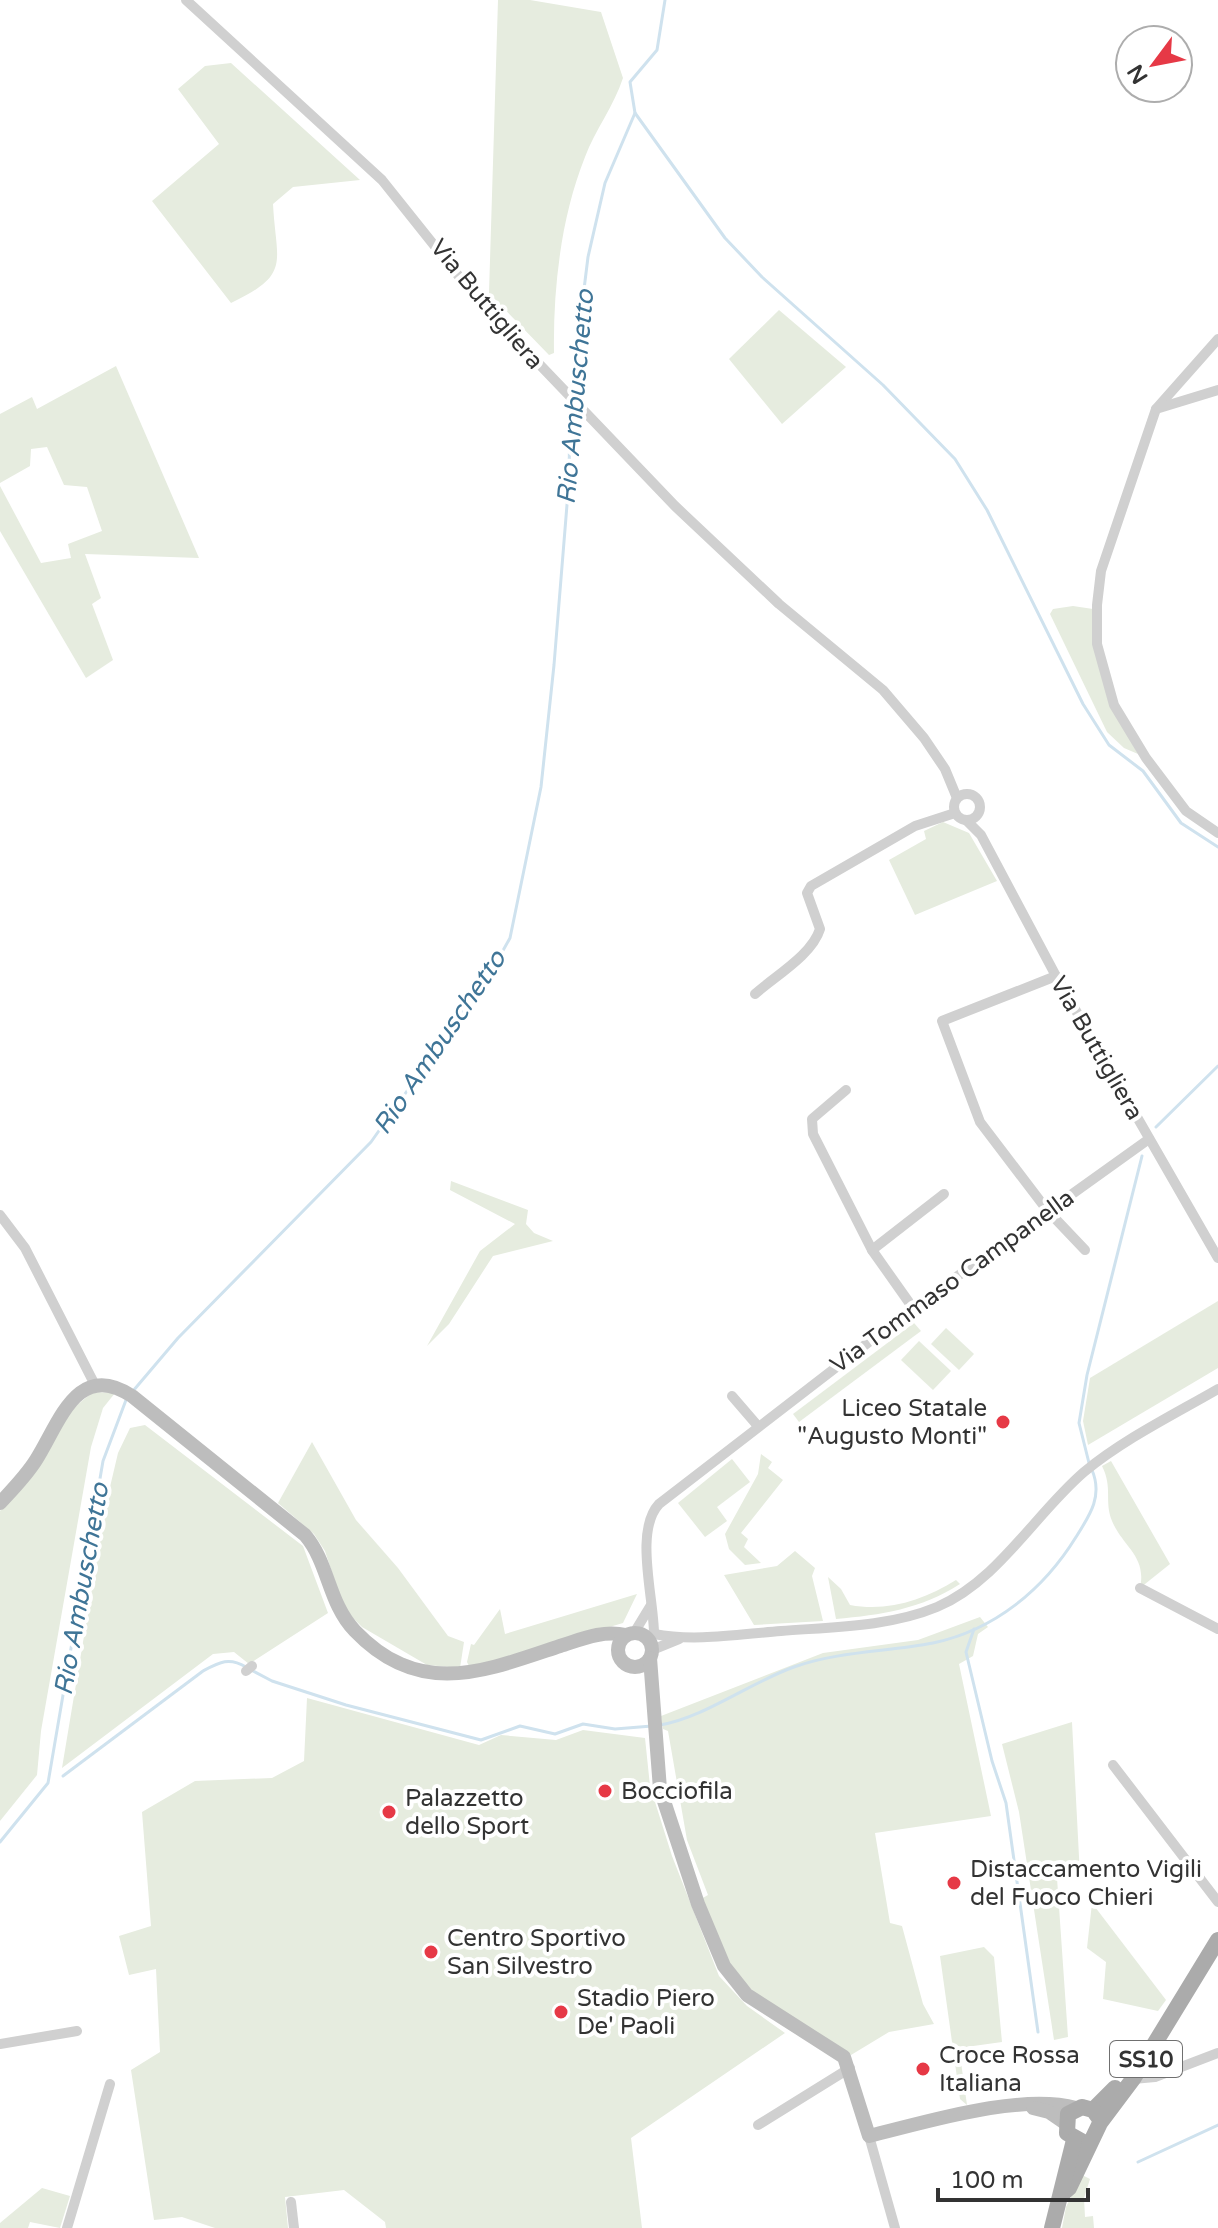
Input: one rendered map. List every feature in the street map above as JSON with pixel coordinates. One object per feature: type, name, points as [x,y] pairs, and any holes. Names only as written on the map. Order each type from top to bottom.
[{"type":"main road","name":"SS10","points":[[1065,2123],[1089,2114],[1133,2079],[1218,1940]]},
{"type":"main road","name":"SS10","points":[[1089,2114],[1117,2086],[1187,1990]]},
{"type":"main road","name":"SS10","points":[[1052,2228],[1082,2140],[1098,2133],[1089,2114]]},
{"type":"main road","points":[[1065,2123],[1067,2133],[1082,2140]]},
{"type":"street","name":"Via Buttigliera","points":[[186,0],[382,180],[517,342],[615,446],[779,604],[883,690],[924,738],[961,796]]},
{"type":"street","points":[[1218,339],[1156,409],[1101,571],[1097,644],[1114,705],[1130,734],[1186,811],[1218,833]]},
{"type":"street","points":[[1156,409],[1218,390]]},
{"type":"street","points":[[755,994],[819,935],[820,929],[807,893],[811,886],[915,826],[955,813],[972,818],[978,801],[961,796],[955,813]]},
{"type":"street","name":"Via Buttigliera","points":[[972,818],[1056,976],[1218,1258]]},
{"type":"street","points":[[1056,976],[942,1021],[980,1122],[1047,1210],[1085,1250]]},
{"type":"street","points":[[846,1090],[812,1119],[813,1134],[872,1250],[913,1308]]},
{"type":"street","name":"Via Tommaso Campanella","points":[[644,1641],[652,1603],[646,1531],[650,1514],[757,1425],[1047,1210],[1149,1139]]},
{"type":"street","points":[[872,1250],[944,1194]]},
{"type":"street","points":[[0,1215],[25,1248],[95,1385]]},
{"type":"street","points":[[0,1503],[35,1463],[73,1398],[95,1385],[121,1389],[305,1535],[317,1552],[340,1614],[370,1644],[386,1655],[427,1671],[463,1675],[602,1634],[644,1641],[685,1638]]},
{"type":"street","points":[[619,1655],[619,1644],[854,1625],[891,1620],[937,1607],[969,1588],[999,1562],[1088,1470],[1218,1389]]},
{"type":"street","points":[[732,1396],[757,1425]]},
{"type":"street","points":[[1140,1588],[1218,1629]]},
{"type":"street","points":[[631,1666],[642,1665],[652,1603]]},
{"type":"street","points":[[580,1640],[608,1644],[641,1677],[652,1703]]},
{"type":"street","points":[[644,1641],[660,1789],[698,1904],[724,1966],[747,1995],[844,2057],[850,2068],[895,2228]]},
{"type":"street","points":[[1113,1765],[1218,1902]]},
{"type":"street","points":[[0,2044],[77,2031]]},
{"type":"street","points":[[1133,2079],[1155,2077],[1218,2053]]},
{"type":"street","points":[[758,2125],[850,2068]]},
{"type":"street","points":[[67,2228],[110,2084]]},
{"type":"street","points":[[869,2136],[1012,2105],[1050,2103],[1089,2114]]},
{"type":"street","points":[[1026,2105],[1049,2112],[1065,2123]]},
{"type":"street","points":[[291,2202],[294,2228]]},
{"type":"shaded area","points":[[498,0],[530,0],[601,12],[623,78],[589,147],[570,204],[557,278],[554,353],[549,355],[489,293]]},
{"type":"shaded area","points":[[231,63],[360,180],[293,187],[273,204],[276,265],[264,284],[231,303],[152,201],[219,144],[178,89],[205,66]]},
{"type":"shaded area","points":[[779,310],[846,367],[782,424],[729,359]]},
{"type":"shaded area","points":[[116,366],[199,558],[85,554],[101,598],[92,604],[113,660],[86,678],[0,531],[0,486],[41,563],[71,558],[68,544],[102,531],[87,487],[64,485],[47,447],[31,449],[30,466],[0,483],[0,414],[32,397],[37,409]]},
{"type":"shaded area","points":[[1073,606],[1093,609],[1097,651],[1105,685],[1138,754],[1124,748],[1107,732],[1050,614],[1053,609]]},
{"type":"shaded area","points":[[943,822],[969,833],[997,881],[915,915],[889,860],[926,839],[924,831]]},
{"type":"shaded area","points":[[451,1181],[528,1210],[526,1224],[534,1233],[553,1241],[493,1256],[449,1324],[427,1346],[480,1251],[515,1224],[450,1190]]},
{"type":"shaded area","points":[[1218,1301],[1218,1368],[1088,1445],[1083,1421],[1090,1378]]},
{"type":"shaded area","points":[[914,1323],[921,1331],[799,1422],[793,1414]]},
{"type":"shaded area","points":[[946,1328],[974,1354],[959,1370],[931,1344]]},
{"type":"shaded area","points":[[919,1341],[951,1371],[933,1390],[901,1360]]},
{"type":"shaded area","points":[[94,1392],[115,1393],[103,1408],[91,1447],[41,1731],[37,1775],[0,1821],[0,1511],[67,1416]]},
{"type":"shaded area","points":[[145,1425],[303,1546],[328,1613],[249,1664],[234,1652],[213,1654],[62,1768],[106,1504],[118,1453],[130,1428]]},
{"type":"shaded area","points":[[312,1442],[356,1520],[398,1568],[448,1636],[464,1642],[460,1668],[427,1665],[362,1627],[344,1609],[325,1551],[314,1534],[278,1503]]},
{"type":"shaded area","points":[[761,1454],[772,1462],[768,1468],[783,1480],[741,1533],[748,1539],[744,1547],[761,1563],[745,1565],[729,1549],[725,1534],[758,1474]]},
{"type":"shaded area","points":[[732,1459],[750,1482],[717,1507],[727,1521],[705,1537],[678,1503]]},
{"type":"shaded area","points":[[1111,1461],[1170,1564],[1140,1588],[1137,1560],[1110,1514],[1107,1481],[1102,1466]]},
{"type":"shaded area","points":[[795,1551],[815,1568],[812,1576],[823,1621],[754,1625],[724,1575],[777,1566]]},
{"type":"shaded area","points":[[828,1577],[841,1589],[850,1605],[864,1607],[905,1603],[956,1580],[960,1584],[945,1593],[900,1609],[836,1619]]},
{"type":"shaded area","points":[[637,1594],[623,1623],[470,1668],[467,1662],[471,1644],[474,1645],[500,1609],[505,1634]]},
{"type":"shaded area","points":[[980,1617],[988,1627],[978,1634],[973,1656],[959,1664],[991,1816],[875,1833],[890,1923],[902,1926],[923,2004],[934,2024],[889,2032],[851,2055],[762,2000],[730,1968],[701,1899],[708,1895],[687,1840],[668,1731],[663,1729],[661,1716],[823,1653],[918,1640]]},
{"type":"shaded area","name":"Centro Sportivo San Silvestro","points":[[307,1698],[479,1745],[501,1735],[556,1740],[583,1730],[645,1738],[650,1786],[672,1856],[719,1976],[747,2006],[785,2033],[631,2138],[642,2228],[386,2228],[385,2222],[344,2190],[285,2197],[288,2228],[215,2228],[182,2217],[154,2220],[131,2070],[160,2052],[156,1969],[129,1975],[119,1936],[151,1926],[142,1812],[195,1781],[272,1778],[304,1761]]},
{"type":"shaded area","points":[[1072,1722],[1080,1876],[1057,1878],[1068,2037],[1054,2040],[1019,1812],[1002,1744]]},
{"type":"shaded area","points":[[1092,1903],[1166,2000],[1158,2011],[1103,1999],[1106,1962],[1087,1948]]},
{"type":"shaded area","points":[[984,1947],[994,1957],[1002,2042],[959,2048],[967,2105],[960,2099],[940,1956]]},
{"type":"shaded area","points":[[1082,2175],[1090,2179],[1084,2198],[1085,2217],[1093,2216],[1094,2228],[1062,2228],[1066,2207]]},
{"type":"shaded area","points":[[42,2188],[70,2196],[60,2228],[30,2222],[28,2228],[0,2228],[0,2223]]},
{"type":"waterway","name":"Rio Ambuschetto","points":[[571,394],[588,257],[605,183],[635,113],[630,82],[657,50],[665,0]]},
{"type":"waterway","points":[[635,113],[725,238],[762,277],[883,385],[955,459],[987,510],[1083,704],[1109,745],[1143,771],[1181,823],[1218,847]]},
{"type":"waterway","name":"Rio Ambuschetto","points":[[133,1391],[178,1338],[371,1142],[491,972],[510,938],[541,787],[569,480],[570,402]]},
{"type":"waterway","points":[[1156,1127],[1218,1066]]},
{"type":"waterway","points":[[1089,1463],[1079,1423],[1087,1375],[1142,1156]]},
{"type":"waterway","name":"Rio Ambuschetto","points":[[0,1842],[48,1783],[103,1461],[126,1400]]},
{"type":"waterway","points":[[660,1725],[710,1708],[794,1667],[846,1655],[933,1643],[956,1637],[997,1617],[1016,1605],[1049,1574],[1076,1537],[1095,1497],[1092,1470]]},
{"type":"waterway","points":[[974,1629],[966,1652],[992,1761],[1006,1803],[1038,2032]]},
{"type":"waterway","points":[[63,1776],[203,1671],[224,1662],[246,1667]]},
{"type":"waterway","points":[[253,1671],[272,1681],[346,1705],[481,1740],[520,1726],[555,1734],[583,1724],[615,1729],[652,1726]]},
{"type":"waterway","points":[[1138,2162],[1218,2125]]},
{"type":"place","name":"Liceo Statale \"Augusto Monti\"","points":[[1003,1422]]},
{"type":"place","name":"Bocciofila","points":[[605,1791]]},
{"type":"place","name":"Palazzetto dello Sport","points":[[389,1812]]},
{"type":"place","name":"Distaccamento Vigili del Fuoco Chieri","points":[[954,1883]]},
{"type":"place","name":"Centro Sportivo San Silvestro","points":[[431,1952]]},
{"type":"place","name":"Stadio Piero De' Paoli","points":[[561,2012]]},
{"type":"place","name":"Croce Rossa Italiana","points":[[923,2069]]}]
